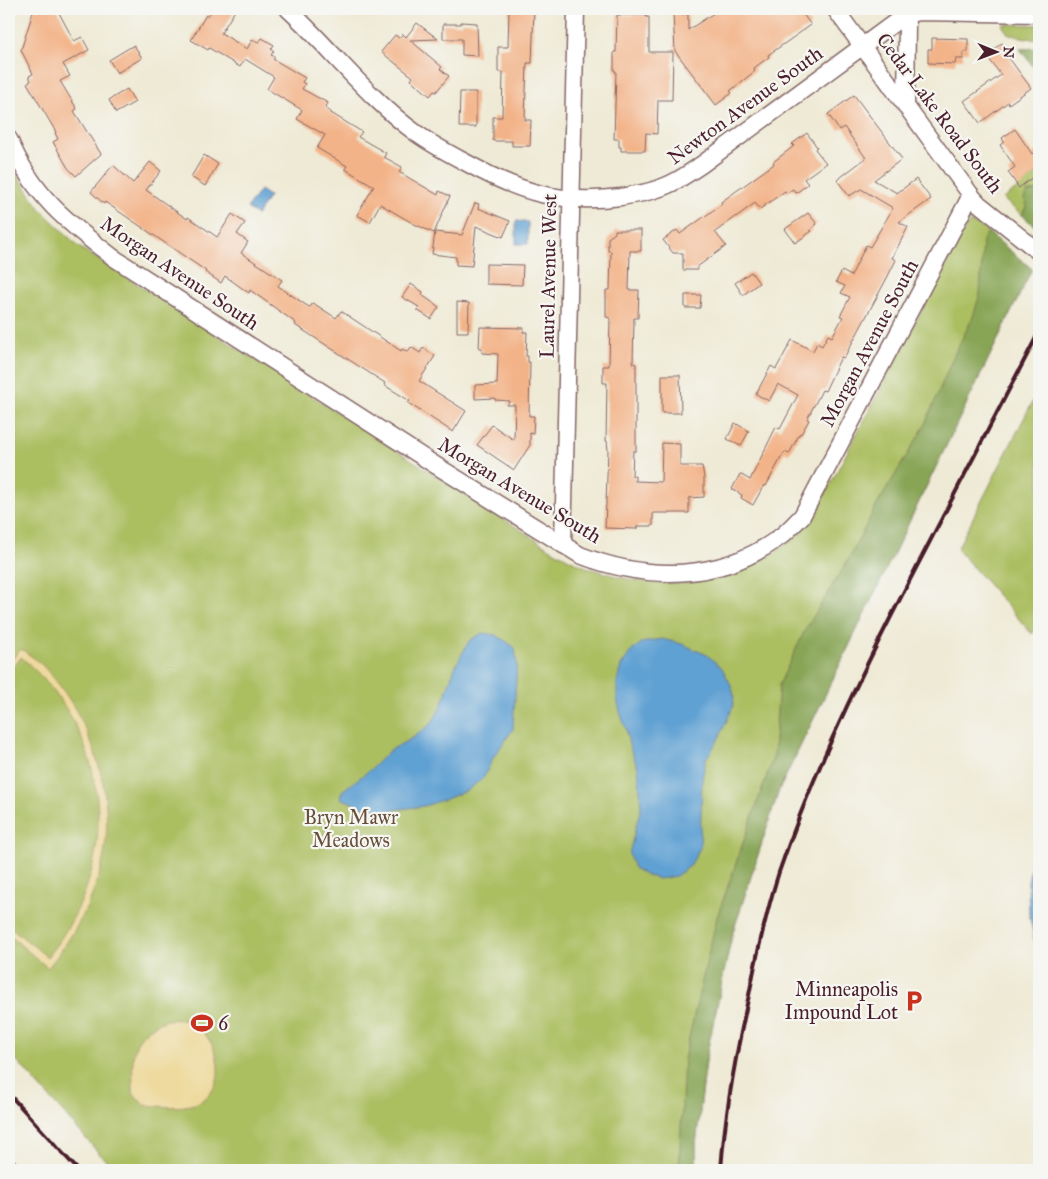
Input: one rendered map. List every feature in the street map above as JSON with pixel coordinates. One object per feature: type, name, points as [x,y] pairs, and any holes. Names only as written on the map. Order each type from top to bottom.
[{"type":"street","name":"Newton Avenue South","points":[[288,9],[390,111],[416,133],[446,152],[503,182],[540,194],[570,199],[596,199],[643,194],[673,183],[701,165],[905,12],[1039,14]]},
{"type":"street","name":"Laurel Avenue West","points":[[563,545],[576,9]]},
{"type":"street","name":"Cedar Lake Road South","points":[[835,9],[971,195],[979,204],[1039,252]]},
{"type":"street","points":[[905,12],[907,24],[906,105]]},
{"type":"street","name":"Morgan Avenue South","points":[[9,139],[18,160],[52,207],[114,258],[432,463],[580,555],[600,563],[634,570],[669,574],[714,570],[756,553],[781,536],[802,516],[971,195]]},
{"type":"green space","points":[[1003,24],[1039,25],[1039,40],[1009,35]]},
{"type":"green space","points":[[1039,48],[1039,75],[1020,49]]},
{"type":"green space","name":"Bryn Mawr Meadows","points":[[9,163],[42,211],[79,247],[549,548],[586,567],[640,581],[694,582],[721,577],[746,568],[770,556],[792,539],[812,519],[970,222],[983,228],[1032,269],[779,790],[732,935],[707,1052],[696,1144],[696,1170],[114,1170],[9,1052]]},
{"type":"green space","points":[[1039,172],[1039,190],[1026,193],[1027,205],[1022,215],[1003,199]]},
{"type":"green space","points":[[1039,190],[1039,230],[1022,215],[1027,205],[1024,199],[1026,193]]},
{"type":"green space","points":[[988,232],[1032,269],[779,790],[732,935],[707,1052],[696,1144],[696,1170],[679,1170],[684,1059],[717,917],[774,755],[779,685],[805,630],[847,562],[874,510],[924,427],[954,355],[973,317],[980,294],[983,240]]},
{"type":"green space","points":[[1039,389],[1039,625],[1032,634],[957,549]]},
{"type":"sand","points":[[21,649],[42,665],[60,686],[76,711],[89,737],[105,794],[107,823],[105,851],[98,879],[89,903],[77,926],[48,968],[9,935],[9,926],[47,957],[72,921],[88,882],[97,842],[97,801],[90,762],[75,724],[52,688],[21,657],[9,672],[9,663]]},
{"type":"sand","points":[[166,1020],[179,1020],[194,1025],[205,1034],[213,1046],[217,1060],[218,1074],[215,1086],[207,1097],[188,1106],[144,1105],[133,1093],[133,1058],[138,1041],[153,1026]]},
{"type":"water","points":[[260,190],[269,196],[257,215],[247,208]]},
{"type":"water","points":[[516,221],[528,222],[528,244],[516,244]]},
{"type":"water","points":[[482,633],[496,635],[515,648],[517,664],[513,729],[493,758],[484,777],[468,790],[424,806],[386,811],[361,806],[340,798],[342,791],[371,769],[389,751],[414,737],[431,724],[441,707],[455,667],[469,641]]},
{"type":"water","points":[[662,639],[682,644],[707,655],[722,668],[734,695],[733,707],[718,740],[706,759],[702,779],[700,848],[690,866],[676,876],[659,879],[645,875],[634,868],[629,854],[641,807],[640,791],[638,768],[629,745],[617,699],[617,681],[621,666],[630,653],[641,643]]},
{"type":"water","points":[[1039,779],[1039,822],[1036,804]]},
{"type":"water","points":[[1039,822],[1039,963],[1029,913],[1028,882]]},
{"type":"building","points":[[34,9],[57,9],[74,41],[82,37],[89,50],[63,64],[70,76],[60,81],[77,109],[74,111],[101,154],[76,176],[68,168],[53,142],[58,139],[56,132],[27,83],[31,81],[29,76],[33,74],[21,50]]},
{"type":"building","points":[[213,9],[236,9],[221,33],[247,49],[252,40],[259,42],[262,38],[274,45],[271,49],[274,51],[271,55],[275,57],[273,59],[305,78],[302,82],[305,84],[302,89],[328,103],[325,108],[362,132],[358,137],[386,153],[384,157],[402,167],[399,172],[438,195],[439,191],[450,196],[434,233],[414,224],[380,204],[370,222],[357,215],[374,186],[345,169],[347,166],[317,148],[325,135],[297,119],[302,110],[267,89],[274,77],[245,59],[240,67],[209,48],[208,50],[191,40],[206,15],[208,16]]},
{"type":"building","points":[[509,9],[534,9],[532,63],[527,63],[525,118],[525,120],[531,120],[530,146],[512,146],[512,141],[493,141],[493,117],[502,117],[503,72],[498,72],[498,47],[508,47]]},
{"type":"building","points":[[720,9],[799,9],[811,25],[768,55],[769,57],[754,68],[755,71],[716,105],[675,51],[673,14],[688,14],[688,30]]},
{"type":"building","points":[[617,15],[646,15],[646,17],[649,17],[649,52],[673,52],[672,100],[658,100],[657,134],[646,133],[645,151],[621,151],[619,139],[614,139],[616,71],[614,71],[614,52],[616,52]]},
{"type":"building","points":[[461,22],[477,23],[478,56],[462,55],[462,39],[443,39],[443,24],[461,24]]},
{"type":"building","points":[[417,23],[438,39],[410,40],[442,67],[440,69],[449,76],[436,92],[434,91],[430,96],[411,80],[413,77],[381,52],[395,35],[399,38],[403,34],[406,37]]},
{"type":"building","points":[[932,38],[968,39],[968,52],[963,52],[963,59],[956,59],[955,64],[928,63],[928,49],[932,49]]},
{"type":"building","points":[[1002,43],[1011,56],[1009,58],[1031,88],[980,123],[964,101],[1001,75],[986,55]]},
{"type":"building","points":[[134,45],[142,58],[117,73],[109,60]]},
{"type":"building","points":[[127,89],[135,102],[116,113],[109,100]]},
{"type":"building","points":[[460,92],[476,92],[476,127],[459,127]]},
{"type":"building","points":[[854,95],[902,159],[874,180],[897,193],[916,179],[931,199],[899,222],[908,227],[892,258],[896,260],[887,278],[844,358],[841,357],[825,391],[822,390],[801,434],[789,454],[785,452],[782,456],[766,486],[764,485],[753,505],[741,498],[742,495],[732,489],[740,474],[750,480],[776,427],[780,429],[798,395],[778,384],[769,401],[756,394],[771,366],[776,369],[792,340],[813,351],[817,343],[822,346],[828,335],[832,337],[843,317],[840,316],[850,297],[841,293],[845,286],[836,282],[842,271],[851,276],[866,245],[870,247],[893,208],[861,189],[849,196],[837,180],[866,158],[844,127],[839,130],[828,114]]},
{"type":"building","points":[[1015,129],[1032,154],[1039,149],[1039,172],[1019,188],[1008,172],[1015,167],[1000,145],[1004,142],[1002,138]]},
{"type":"building","points":[[807,133],[817,147],[815,149],[826,163],[804,179],[808,184],[796,193],[793,189],[787,193],[785,191],[760,209],[755,203],[715,232],[726,246],[697,267],[697,270],[683,270],[683,253],[673,253],[663,240],[677,230],[680,234],[722,204],[721,202],[774,164],[773,162],[794,146],[792,144]]},
{"type":"building","points":[[204,155],[218,164],[205,186],[191,177]]},
{"type":"building","points":[[150,162],[161,171],[146,190],[187,219],[188,217],[217,237],[232,214],[245,223],[237,234],[248,242],[241,253],[282,280],[278,286],[309,307],[313,303],[336,318],[341,311],[401,351],[402,349],[408,352],[411,347],[420,353],[423,348],[435,356],[419,381],[466,411],[453,432],[408,403],[410,401],[384,385],[385,383],[295,325],[296,323],[250,290],[249,293],[225,276],[221,283],[105,202],[104,204],[91,192],[113,165],[133,183]]},
{"type":"building","points":[[475,203],[479,204],[478,208],[510,221],[503,237],[476,226],[472,266],[456,265],[456,257],[432,254],[435,232],[462,235]]},
{"type":"building","points":[[808,213],[817,224],[810,230],[812,231],[795,243],[785,229]]},
{"type":"building","points":[[615,230],[641,230],[641,251],[630,251],[629,290],[639,290],[638,318],[634,318],[633,363],[636,364],[636,451],[633,451],[632,476],[635,476],[635,481],[661,482],[662,443],[680,444],[680,466],[702,466],[704,477],[704,497],[689,498],[689,513],[653,513],[653,526],[637,526],[637,529],[605,528],[608,450],[606,441],[607,383],[603,383],[603,366],[609,366],[610,318],[606,317],[606,290],[610,290],[611,251],[608,251],[608,238],[615,233]]},
{"type":"building","points":[[486,264],[523,265],[522,285],[486,284]]},
{"type":"building","points":[[751,272],[759,283],[743,295],[735,283]]},
{"type":"building","points":[[411,284],[423,292],[422,295],[439,307],[431,319],[417,310],[419,307],[402,297]]},
{"type":"building","points":[[685,295],[701,295],[700,308],[685,308]]},
{"type":"building","points":[[457,302],[469,303],[468,332],[457,332]]},
{"type":"building","points":[[480,327],[524,328],[523,332],[527,332],[526,356],[528,356],[528,362],[530,362],[529,416],[534,416],[533,434],[530,433],[530,445],[514,470],[477,445],[492,425],[514,440],[515,405],[507,405],[510,401],[495,400],[495,398],[475,399],[475,385],[497,384],[498,354],[482,353],[482,348],[479,348]]},
{"type":"building","points":[[662,375],[680,375],[681,413],[662,413]]},
{"type":"building","points":[[735,423],[749,431],[741,446],[727,439]]},
{"type":"tram line","points":[[9,1154],[23,1170]]},
{"type":"railway","points":[[721,1170],[732,1082],[755,964],[774,887],[794,830],[847,706],[867,665],[1039,332]]},
{"type":"railway","points":[[9,1094],[78,1170]]},
{"type":"place","name":"Minneapolis Impound Lot","points":[[914,1001]]},
{"type":"place","name":"6","points":[[202,1023]]}]
